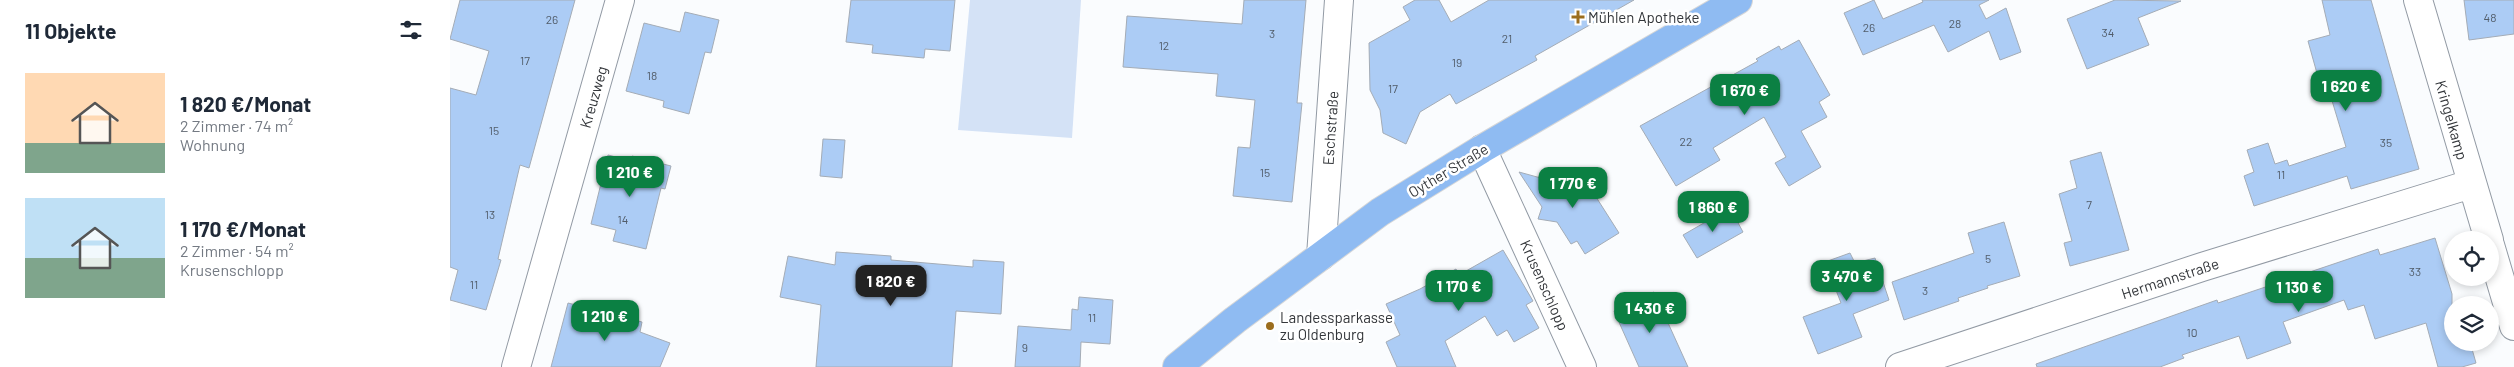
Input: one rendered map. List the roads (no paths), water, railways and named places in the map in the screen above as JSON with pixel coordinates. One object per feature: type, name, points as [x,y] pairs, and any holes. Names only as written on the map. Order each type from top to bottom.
[{"type":"main road","name":"Oyther Straße","points":[[1177,367],[1380,212],[1482,149],[1738,0]]},
{"type":"street","name":"Kreuzweg","points":[[516,367],[620,0]]},
{"type":"street","name":"Eschstraße","points":[[1321,256],[1339,0]]},
{"type":"street","name":"Kringelkamp","points":[[2418,0],[2486,231]]},
{"type":"street","name":"Krusenschlopp","points":[[1482,149],[1582,367]]},
{"type":"street","name":"Hermannstraße","points":[[1900,367],[2202,267],[2471,184]]},
{"type":"street","points":[[2499,275],[2514,326]]},
{"type":"place","name":"Mühlen Apotheke","points":[[1578,17]]},
{"type":"place","name":"Landessparkasse zu Oldenburg","points":[[1270,326]]}]
